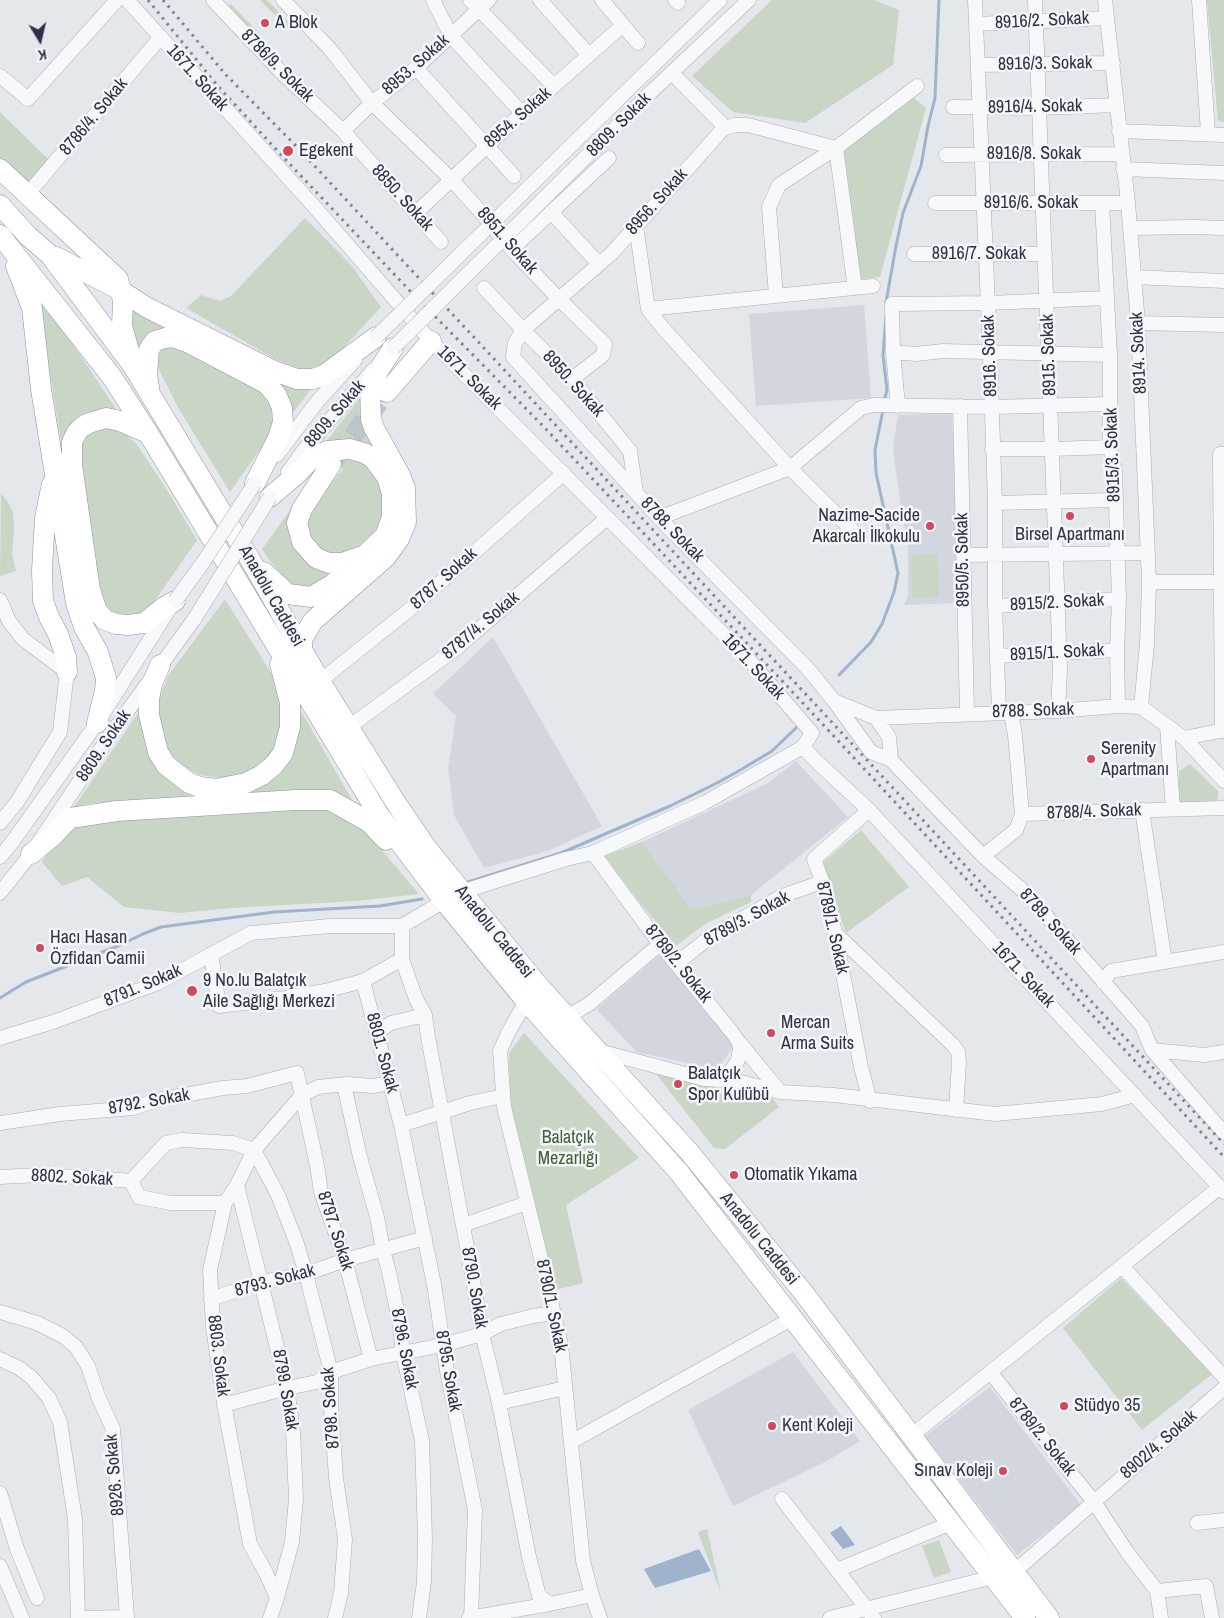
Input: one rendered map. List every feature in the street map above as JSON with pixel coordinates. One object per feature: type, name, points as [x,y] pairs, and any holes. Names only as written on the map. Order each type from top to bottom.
[{"type":"highway","points":[[0,169],[118,279],[123,301],[122,326],[134,366]]},
{"type":"highway","name":"Anadolu Caddesi","points":[[0,205],[28,236],[50,254],[134,366],[251,561],[320,681],[426,847],[452,896],[526,1002],[678,1171],[1025,1618]]},
{"type":"highway","points":[[0,236],[20,273],[32,308],[41,388],[76,603],[84,627],[98,652],[106,678],[105,691],[96,723]]},
{"type":"highway","name":"Anadolu Caddesi","points":[[0,236],[112,377],[148,432],[379,815],[452,896],[599,1051],[690,1153],[803,1292],[1049,1618]]},
{"type":"highway","points":[[50,254],[120,290],[146,307],[274,371],[298,379],[313,379],[324,375],[376,337]]},
{"type":"highway","points":[[150,392],[147,375],[149,349],[155,342],[173,337],[187,342],[267,384],[277,396],[282,408],[283,422],[278,438],[255,483]]},
{"type":"highway","points":[[387,392],[431,341]]},
{"type":"highway","points":[[302,650],[302,640],[313,621],[386,557],[399,539],[406,522],[405,488],[371,419],[370,389],[373,379],[393,348]]},
{"type":"highway","points":[[148,432],[120,421],[106,418],[82,427],[72,442],[72,464],[90,590],[97,611],[105,620],[116,624],[144,623],[175,601]]},
{"type":"highway","points":[[251,561],[288,594],[311,597],[333,584],[385,536],[392,517],[392,494],[387,477],[373,458],[350,449],[327,451],[314,456],[298,473],[270,497]]},
{"type":"highway","points":[[331,464],[302,509],[297,523],[302,542],[316,558],[329,563],[342,563],[365,555]]},
{"type":"highway","points":[[55,473],[45,518],[42,570],[43,601],[66,657],[67,672]]},
{"type":"highway","points":[[160,666],[152,684],[149,700],[149,715],[158,752],[166,765],[189,783],[200,787],[216,789],[230,787],[246,783],[274,765],[283,753],[286,744],[290,726],[290,703],[274,643]]},
{"type":"highway","points":[[31,854],[54,835],[70,818],[117,811],[296,800],[330,800],[369,822],[452,896]]},
{"type":"street","points":[[0,76],[28,100],[117,0]]},
{"type":"street","name":"1671. Sokak","points":[[126,0],[312,204],[431,341],[750,662],[812,734],[803,747]]},
{"type":"street","name":"8786/9. Sokak","points":[[212,0],[281,72],[343,131]]},
{"type":"street","name":"8951. Sokak","points":[[282,0],[330,50],[372,103],[452,180],[512,249],[605,344],[603,355],[572,379]]},
{"type":"street","points":[[433,0],[451,36],[522,112]]},
{"type":"street","name":"8953. Sokak","points":[[343,131],[372,103],[416,68],[451,36],[474,5],[489,0]]},
{"type":"street","points":[[540,0],[588,54]]},
{"type":"street","points":[[602,0],[638,43]]},
{"type":"street","name":"8809. Sokak","points":[[0,857],[14,842],[96,723],[175,601],[202,564],[255,483],[317,402],[376,337],[720,0]]},
{"type":"street","name":"8809. Sokak","points":[[0,893],[31,854],[195,618],[270,497],[304,450],[393,348],[652,92],[749,0]]},
{"type":"street","name":"8916. Sokak","points":[[975,0],[990,353],[997,656],[1005,712],[1015,735],[1022,814]]},
{"type":"street","name":"8915. Sokak","points":[[1035,0],[1060,653],[1058,711]]},
{"type":"street","name":"8914. Sokak","points":[[1105,0],[1128,203],[1138,323],[1149,582],[1147,644],[1141,707]]},
{"type":"street","points":[[1199,0],[1208,133]]},
{"type":"street","points":[[474,5],[554,86]]},
{"type":"street","name":"8916/2. Sokak","points":[[976,24],[1107,18]]},
{"type":"street","name":"8954. Sokak","points":[[416,213],[522,112],[623,25]]},
{"type":"street","name":"8786/4. Sokak","points":[[27,195],[160,38]]},
{"type":"street","name":"8916/3. Sokak","points":[[978,66],[1113,63]]},
{"type":"street","points":[[416,68],[514,176]]},
{"type":"street","points":[[672,73],[720,123],[723,129],[735,125],[748,125],[836,148]]},
{"type":"street","points":[[776,296],[769,207],[779,186],[836,148],[917,86]]},
{"type":"street","name":"8916/4. Sokak","points":[[953,107],[1040,108],[1117,105]]},
{"type":"street","name":"8956. Sokak","points":[[513,357],[515,343],[523,330],[612,253],[723,129]]},
{"type":"street","name":"8850. Sokak","points":[[343,131],[441,242]]},
{"type":"street","points":[[1120,131],[1224,135]]},
{"type":"street","points":[[836,148],[855,288]]},
{"type":"street","name":"8916/8. Sokak","points":[[946,155],[1042,156],[1121,154]]},
{"type":"street","points":[[512,249],[609,158]]},
{"type":"street","points":[[1123,169],[1224,173]]},
{"type":"street","name":"8916/6. Sokak","points":[[935,203],[1128,203]]},
{"type":"street","name":"8915/3. Sokak","points":[[1102,203],[1110,355],[1110,447],[1114,472],[1119,599],[1117,650],[1118,706]]},
{"type":"street","points":[[551,212],[599,264]]},
{"type":"street","points":[[636,226],[648,309],[662,327],[790,468],[859,537]]},
{"type":"street","points":[[1130,228],[1224,228]]},
{"type":"street","name":"8916/7. Sokak","points":[[914,254],[1045,254]]},
{"type":"street","points":[[1134,277],[1224,281]]},
{"type":"street","points":[[648,309],[873,286]]},
{"type":"street","name":"8950. Sokak","points":[[484,288],[572,379],[630,451],[636,493]]},
{"type":"street","points":[[898,406],[893,352],[892,304],[988,303],[1106,298]]},
{"type":"street","points":[[1138,323],[1224,325]]},
{"type":"street","points":[[893,352],[1110,355]]},
{"type":"street","name":"8788. Sokak","points":[[513,357],[659,518],[809,670],[871,752],[891,760]]},
{"type":"street","points":[[659,518],[790,468],[861,408],[874,405],[1110,404]]},
{"type":"street","name":"8950/5. Sokak","points":[[960,406],[967,713]]},
{"type":"street","points":[[992,449],[1053,450],[1110,447]]},
{"type":"street","points":[[1184,738],[1223,731],[1220,454],[1224,454]]},
{"type":"street","name":"8787. Sokak","points":[[320,681],[409,610],[564,473]]},
{"type":"street","points":[[994,503],[1114,500]]},
{"type":"street","name":"8787/4. Sokak","points":[[349,727],[458,646],[607,518]]},
{"type":"street","points":[[963,555],[1148,553]]},
{"type":"street","points":[[1149,582],[1222,582]]},
{"type":"street","name":"8915/2. Sokak","points":[[995,606],[1119,599]]},
{"type":"street","points":[[0,600],[4,625],[67,672],[60,732],[17,802],[0,823]]},
{"type":"street","name":"8915/1. Sokak","points":[[997,656],[1117,650]]},
{"type":"street","name":"8788. Sokak","points":[[834,701],[876,718],[1058,711],[1118,706],[1141,707]]},
{"type":"street","points":[[1141,707],[1184,738],[1224,781]]},
{"type":"street","points":[[876,718],[889,737],[891,760]]},
{"type":"street","points":[[1167,726],[1173,809]]},
{"type":"street","points":[[402,926],[452,896],[566,859],[593,853],[704,803],[803,747],[869,810]]},
{"type":"street","name":"8789. Sokak","points":[[891,760],[983,856],[1029,896],[1142,1026],[1152,1050],[1218,1117],[1224,1133]]},
{"type":"street","name":"8788/4. Sokak","points":[[983,856],[1016,830],[1022,814],[1224,808]]},
{"type":"street","name":"1671. Sokak","points":[[869,810],[1136,1095],[1222,1190]]},
{"type":"street","name":"8789/1. Sokak","points":[[869,810],[814,859],[828,897],[861,1067],[870,1101]]},
{"type":"street","points":[[1142,810],[1165,962]]},
{"type":"street","name":"8789/2. Sokak","points":[[593,853],[660,944],[780,1092]]},
{"type":"street","name":"8789/3. Sokak","points":[[676,963],[710,937],[782,896],[822,882]]},
{"type":"street","name":"8791. Sokak","points":[[0,1038],[53,1022],[158,983],[251,933],[330,926],[402,926]]},
{"type":"street","name":"8790. Sokak","points":[[402,926],[402,959],[416,999],[425,1015],[482,1334],[499,1403],[529,1557],[539,1596],[550,1604]]},
{"type":"street","points":[[835,933],[953,1045],[958,1052],[956,1110]]},
{"type":"street","points":[[567,1017],[589,1004],[660,944]]},
{"type":"street","points":[[1103,982],[1112,970],[1224,952]]},
{"type":"street","points":[[211,954],[219,1006],[325,991],[363,981],[402,959]]},
{"type":"street","name":"8801. Sokak","points":[[363,981],[401,1125]]},
{"type":"street","name":"8790/1. Sokak","points":[[526,1002],[508,1033],[500,1052],[504,1107],[554,1313],[560,1345],[583,1561],[600,1618]]},
{"type":"street","points":[[376,1033],[391,1023],[425,1015]]},
{"type":"street","points":[[599,1051],[704,1079],[719,1080],[730,1073],[738,1060],[739,1042]]},
{"type":"street","points":[[1152,1050],[1204,1054],[1224,1052]]},
{"type":"street","name":"8797. Sokak","points":[[297,1073],[317,1165],[320,1192],[345,1260],[370,1359]]},
{"type":"street","name":"8792. Sokak","points":[[0,1123],[60,1114],[133,1108],[157,1100],[223,1088],[247,1086],[297,1073]]},
{"type":"street","points":[[724,1078],[780,1092],[834,1096],[995,1114],[1102,1104],[1136,1095]]},
{"type":"street","points":[[302,1096],[318,1087],[344,1085],[373,1086],[390,1083]]},
{"type":"street","name":"8796. Sokak","points":[[344,1085],[360,1157],[377,1217],[422,1441],[425,1538],[424,1582],[419,1618]]},
{"type":"street","name":"8803. Sokak","points":[[277,1598],[250,1544],[224,1405],[213,1327],[210,1270],[225,1203],[237,1185],[254,1150],[302,1096]]},
{"type":"street","points":[[401,1125],[470,1103],[503,1096]]},
{"type":"street","name":"8795. Sokak","points":[[401,1125],[434,1284],[443,1345],[475,1510],[470,1618]]},
{"type":"street","points":[[131,1182],[166,1143],[182,1140],[233,1143],[254,1150]]},
{"type":"street","name":"8798. Sokak","points":[[254,1150],[278,1195],[297,1244],[331,1372],[331,1408],[336,1478],[345,1539],[341,1594],[335,1618]]},
{"type":"street","name":"8802. Sokak","points":[[0,1178],[39,1174],[97,1178],[131,1182],[139,1198],[170,1204],[225,1203]]},
{"type":"street","name":"8799. Sokak","points":[[237,1185],[287,1388],[293,1431],[296,1499],[292,1542],[277,1598]]},
{"type":"street","points":[[911,1436],[1122,1266],[1222,1190]]},
{"type":"street","points":[[463,1225],[527,1203]]},
{"type":"street","name":"8793. Sokak","points":[[212,1299],[262,1282],[306,1274],[345,1260],[425,1238]]},
{"type":"street","points":[[1122,1266],[1224,1377]]},
{"type":"street","name":"8926. Sokak","points":[[0,1312],[37,1323],[64,1336],[76,1347],[88,1366],[98,1396],[113,1429],[126,1618],[78,1618]]},
{"type":"street","points":[[224,1405],[317,1382],[331,1372],[370,1359],[443,1345],[482,1334],[502,1324],[554,1313]]},
{"type":"street","points":[[571,1442],[793,1318]]},
{"type":"street","points":[[0,1359],[19,1368],[31,1378],[49,1398],[60,1422],[74,1519],[78,1618]]},
{"type":"street","name":"8789/2. Sokak","points":[[990,1372],[1094,1502]]},
{"type":"street","points":[[499,1403],[565,1388]]},
{"type":"street","name":"8902/4. Sokak","points":[[1014,1572],[1224,1388]]},
{"type":"street","points":[[0,1493],[17,1549],[37,1598]]},
{"type":"street","points":[[782,1499],[871,1614]]},
{"type":"street","points":[[1094,1502],[1127,1552],[1157,1591],[1162,1618]]},
{"type":"street","points":[[1196,1523],[1224,1520]]},
{"type":"street","points":[[837,1570],[951,1523]]},
{"type":"street","points":[[0,1566],[22,1618]]},
{"type":"street","points":[[830,1618],[871,1614],[993,1577]]},
{"type":"street","points":[[1157,1591],[1206,1586],[1212,1618]]},
{"type":"street","points":[[470,1618],[592,1595]]},
{"type":"street","points":[[270,1618],[277,1598]]},
{"type":"shaded area","points":[[864,305],[871,398],[756,406],[749,314]]},
{"type":"shaded area","name":"Nazime-Sacide Akarcalı İlkokulu","points":[[952,413],[959,603],[904,605],[908,596],[908,544],[893,448],[898,415]]},
{"type":"shaded area","points":[[493,637],[602,826],[548,851],[484,868],[454,815],[448,768],[456,716],[433,694]]},
{"type":"shaded area","points":[[796,761],[848,817],[751,895],[698,909],[690,907],[642,842],[768,783]]},
{"type":"shaded area","points":[[660,955],[732,1040],[732,1049],[721,1064],[713,1069],[637,1052],[596,1009]]},
{"type":"shaded area","name":"Kent Koleji","points":[[793,1352],[860,1441],[823,1463],[733,1506],[688,1410]]},
{"type":"shaded area","name":"Sınav Koleji","points":[[990,1387],[1081,1505],[1017,1555],[925,1436]]},
{"type":"green space","points":[[260,0],[267,0],[291,24],[288,29]]},
{"type":"green space","points":[[772,0],[874,0],[899,10],[893,65],[805,123],[733,112],[692,76]]},
{"type":"green space","points":[[1207,0],[1224,0],[1224,122],[1218,121]]},
{"type":"green space","points":[[231,4],[260,34],[255,39],[226,9]]},
{"type":"green space","points":[[914,98],[926,108],[880,277],[860,279],[844,151],[874,126]]},
{"type":"green space","points":[[0,112],[49,160],[26,184],[0,160]]},
{"type":"green space","points":[[305,218],[351,265],[381,307],[336,356],[317,370],[299,369],[275,359],[186,308],[201,295],[220,301],[231,296]]},
{"type":"green space","points":[[38,300],[72,343],[118,412],[100,409],[81,416],[68,430],[62,448]]},
{"type":"green space","points":[[130,304],[181,330],[138,353],[133,340]]},
{"type":"green space","points":[[173,344],[265,392],[274,406],[273,431],[230,492],[180,411],[155,362],[164,346]]},
{"type":"green space","points":[[280,380],[311,389],[292,414],[279,386]]},
{"type":"green space","points":[[365,392],[382,458],[324,444]]},
{"type":"green space","points":[[98,427],[121,429],[138,446],[197,540],[147,612],[135,617],[115,614],[103,605],[99,594],[79,462],[82,441],[90,432]]},
{"type":"green space","points":[[341,457],[353,457],[375,470],[386,496],[382,526],[372,540],[344,556],[330,555],[316,546],[309,535],[307,527],[308,514],[343,469],[336,464]]},
{"type":"green space","points":[[1,494],[8,502],[13,513],[12,554],[16,571],[0,576]]},
{"type":"green space","points":[[293,506],[291,518],[336,571],[318,586],[295,588],[269,560],[262,549]]},
{"type":"green space","points":[[937,554],[939,597],[912,598],[911,555]]},
{"type":"green space","points":[[225,599],[273,676],[282,699],[283,720],[278,739],[270,756],[251,770],[227,779],[199,775],[175,762],[158,732],[157,704],[168,676]]},
{"type":"green space","points":[[140,710],[141,722],[204,793],[288,758],[298,736],[301,711],[352,800],[332,796],[93,803],[74,807]]},
{"type":"green space","points":[[1190,764],[1218,791],[1218,798],[1215,802],[1179,803],[1179,771]]},
{"type":"green space","points":[[323,807],[362,827],[419,894],[357,901],[231,908],[180,913],[124,907],[87,877],[62,886],[42,862],[47,853],[78,826],[100,820]]},
{"type":"green space","points":[[861,830],[909,887],[846,933],[821,864]]},
{"type":"green space","points":[[642,842],[690,907],[698,909],[751,895],[751,902],[705,924],[676,946],[640,903],[605,856]]},
{"type":"green space","name":"Balatçık Mezarlığı","points":[[524,1033],[639,1158],[566,1205],[583,1283],[555,1290],[510,1112],[509,1053]]},
{"type":"green space","points":[[656,1074],[773,1099],[779,1107],[725,1149],[714,1148]]},
{"type":"green space","points":[[1121,1278],[1212,1374],[1142,1430],[1063,1328]]},
{"type":"green space","points":[[707,1529],[721,1593],[698,1532]]},
{"type":"green space","points":[[939,1540],[951,1572],[934,1578],[922,1546]]},
{"type":"water","points":[[841,1526],[855,1545],[843,1549],[830,1533]]},
{"type":"water","points":[[699,1549],[711,1571],[655,1588],[644,1569]]},
{"type":"waterway","points":[[886,302],[903,213],[921,166],[935,98],[939,0]]},
{"type":"waterway","points":[[884,401],[887,390],[883,355],[886,316]]},
{"type":"waterway","points":[[839,675],[871,642],[882,624],[894,592],[898,573],[876,473],[875,450],[883,410]]},
{"type":"waterway","points":[[468,882],[561,853],[670,806],[717,783],[772,751],[798,726]]},
{"type":"waterway","points":[[0,998],[26,982],[161,927],[274,912],[380,906],[422,899]]},
{"type":"tunnel","points":[[334,460],[379,402]]},
{"type":"railway","points":[[148,0],[217,85],[284,158],[412,293],[544,427],[1224,1157]]},
{"type":"railway","points":[[163,0],[226,75],[297,147],[1224,1144]]},
{"type":"place","name":"A Blok","points":[[265,23]]},
{"type":"place","name":"Egekent","points":[[288,151]]},
{"type":"place","name":"Birsel Apartmanı","points":[[1070,516]]},
{"type":"place","name":"Nazime-Sacide Akarcalı İlkokulu","points":[[930,526]]},
{"type":"place","name":"Serenity Apartmanı","points":[[1091,759]]},
{"type":"place","name":"Hacı Hasan Özfidan Camii","points":[[40,948]]},
{"type":"place","name":"9 No.lu Balatçık Aile Sağlığı Merkezi","points":[[192,991]]},
{"type":"place","name":"Mercan Arma Suits","points":[[771,1033]]},
{"type":"place","name":"Balatçık Spor Kulübü","points":[[678,1084]]},
{"type":"place","name":"Otomatik Yıkama","points":[[734,1175]]},
{"type":"place","name":"Stüdyo 35","points":[[1064,1406]]},
{"type":"place","name":"Kent Koleji","points":[[772,1426]]},
{"type":"place","name":"Sınav Koleji","points":[[1003,1471]]}]
